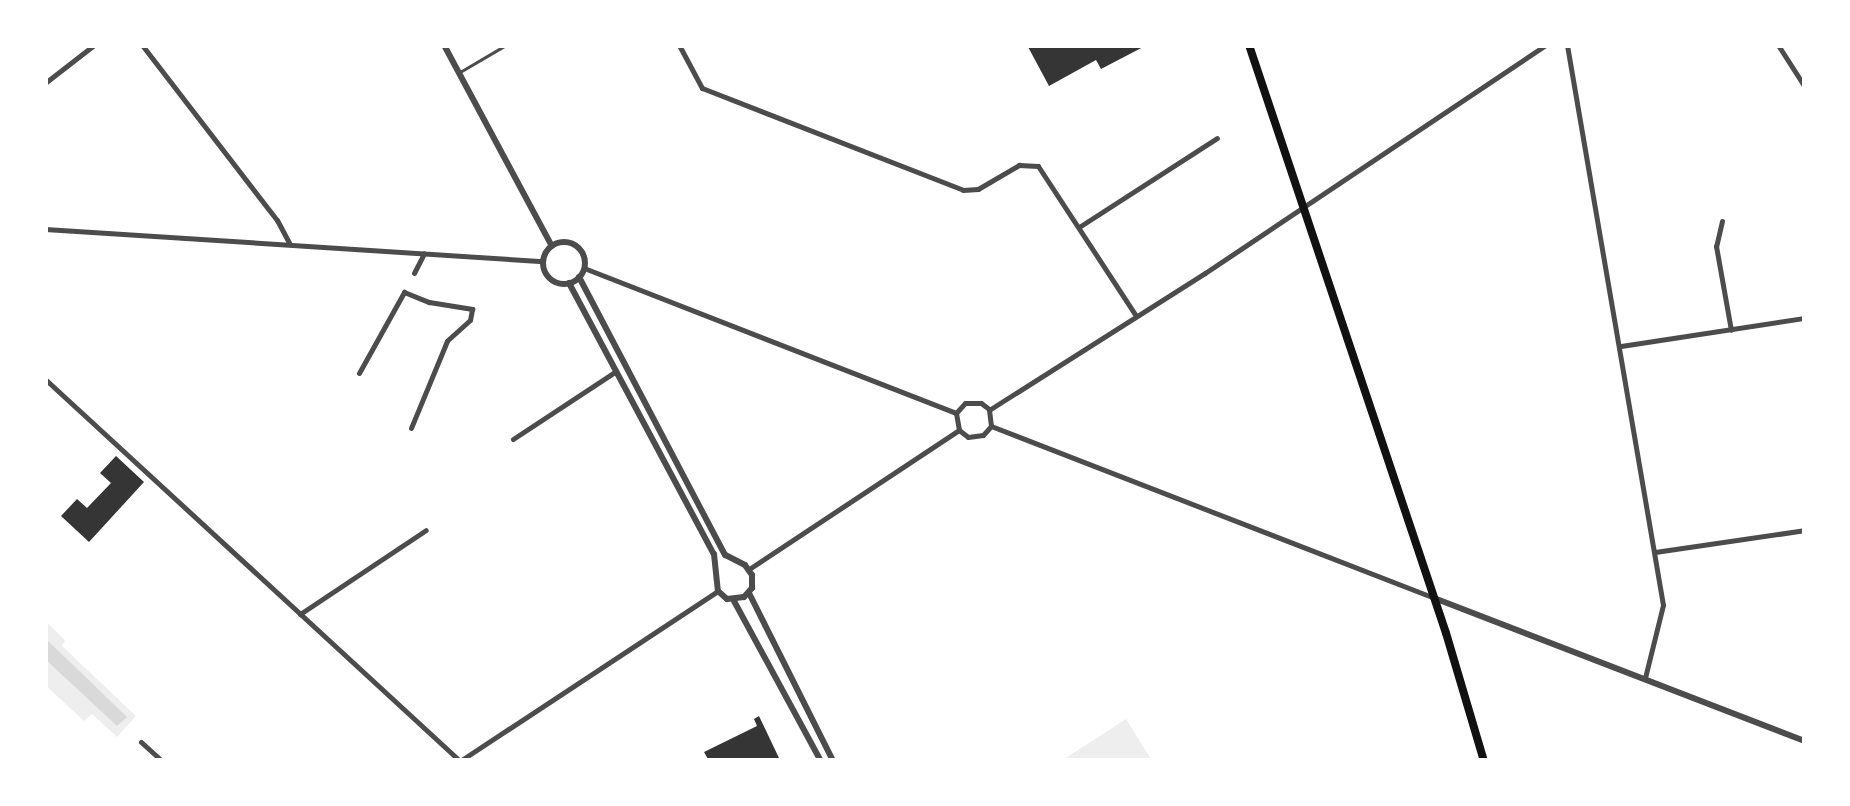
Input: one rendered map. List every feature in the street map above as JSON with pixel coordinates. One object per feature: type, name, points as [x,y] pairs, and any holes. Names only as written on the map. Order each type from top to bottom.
[{"type":"main road","points":[[1249,45],[1434,598],[1484,761]]},
{"type":"street","points":[[45,83],[94,45]]},
{"type":"street","points":[[142,45],[277,220],[290,245]]},
{"type":"street","points":[[444,45],[552,246]]},
{"type":"street","points":[[679,45],[702,88],[963,190],[978,190],[1019,165],[1038,166],[1136,316]]},
{"type":"street","points":[[990,410],[1545,45]]},
{"type":"street","points":[[1567,45],[1622,346],[1663,606],[1645,678]]},
{"type":"street","points":[[1778,45],[1805,87]]},
{"type":"street","points":[[1079,227],[1217,138]]},
{"type":"street","points":[[1722,222],[1716,246],[1731,330]]},
{"type":"street","points":[[45,228],[543,261]]},
{"type":"street","points":[[563,242],[575,246],[583,256],[584,268],[570,283],[551,279],[543,261],[552,246],[563,242]]},
{"type":"street","points":[[414,273],[424,253]]},
{"type":"street","points":[[584,268],[956,413]]},
{"type":"street","points":[[579,277],[724,556],[749,570],[753,581],[749,593],[833,761]]},
{"type":"street","points":[[570,283],[718,571],[718,591]]},
{"type":"street","points":[[359,374],[404,292],[429,302],[472,309],[470,320],[446,341],[411,428]]},
{"type":"street","points":[[1622,346],[1805,318]]},
{"type":"street","points":[[514,439],[616,370]]},
{"type":"street","points":[[45,378],[460,761],[718,591]]},
{"type":"street","points":[[956,413],[973,401],[990,410]]},
{"type":"street","points":[[990,410],[991,426]]},
{"type":"street","points":[[956,413],[958,430]]},
{"type":"street","points":[[991,426],[1805,741]]},
{"type":"street","points":[[958,430],[976,437],[991,426]]},
{"type":"street","points":[[749,570],[958,430]]},
{"type":"street","points":[[299,614],[426,530]]},
{"type":"street","points":[[1653,552],[1805,530]]},
{"type":"street","points":[[718,571],[734,562]]},
{"type":"street","points":[[718,591],[734,600],[820,761]]},
{"type":"street","points":[[734,600],[749,593]]},
{"type":"street","points":[[141,742],[162,761]]},
{"type":"lane","points":[[459,73],[506,45]]},
{"type":"shaded area","points":[[45,621],[65,640],[62,646],[136,716],[117,737],[92,714],[84,721],[45,685]]},
{"type":"shaded area","points":[[45,638],[127,717],[117,726],[45,659]]},
{"type":"shaded area","points":[[1126,719],[1152,761],[1061,761]]},
{"type":"building","points":[[1027,45],[1147,45],[1101,69],[1096,60],[1049,86]]},
{"type":"building","points":[[116,456],[144,482],[89,542],[61,516],[77,499],[87,508],[111,483],[100,473]]},
{"type":"building","points":[[759,716],[779,758],[709,761],[704,752],[757,726],[754,719]]}]
